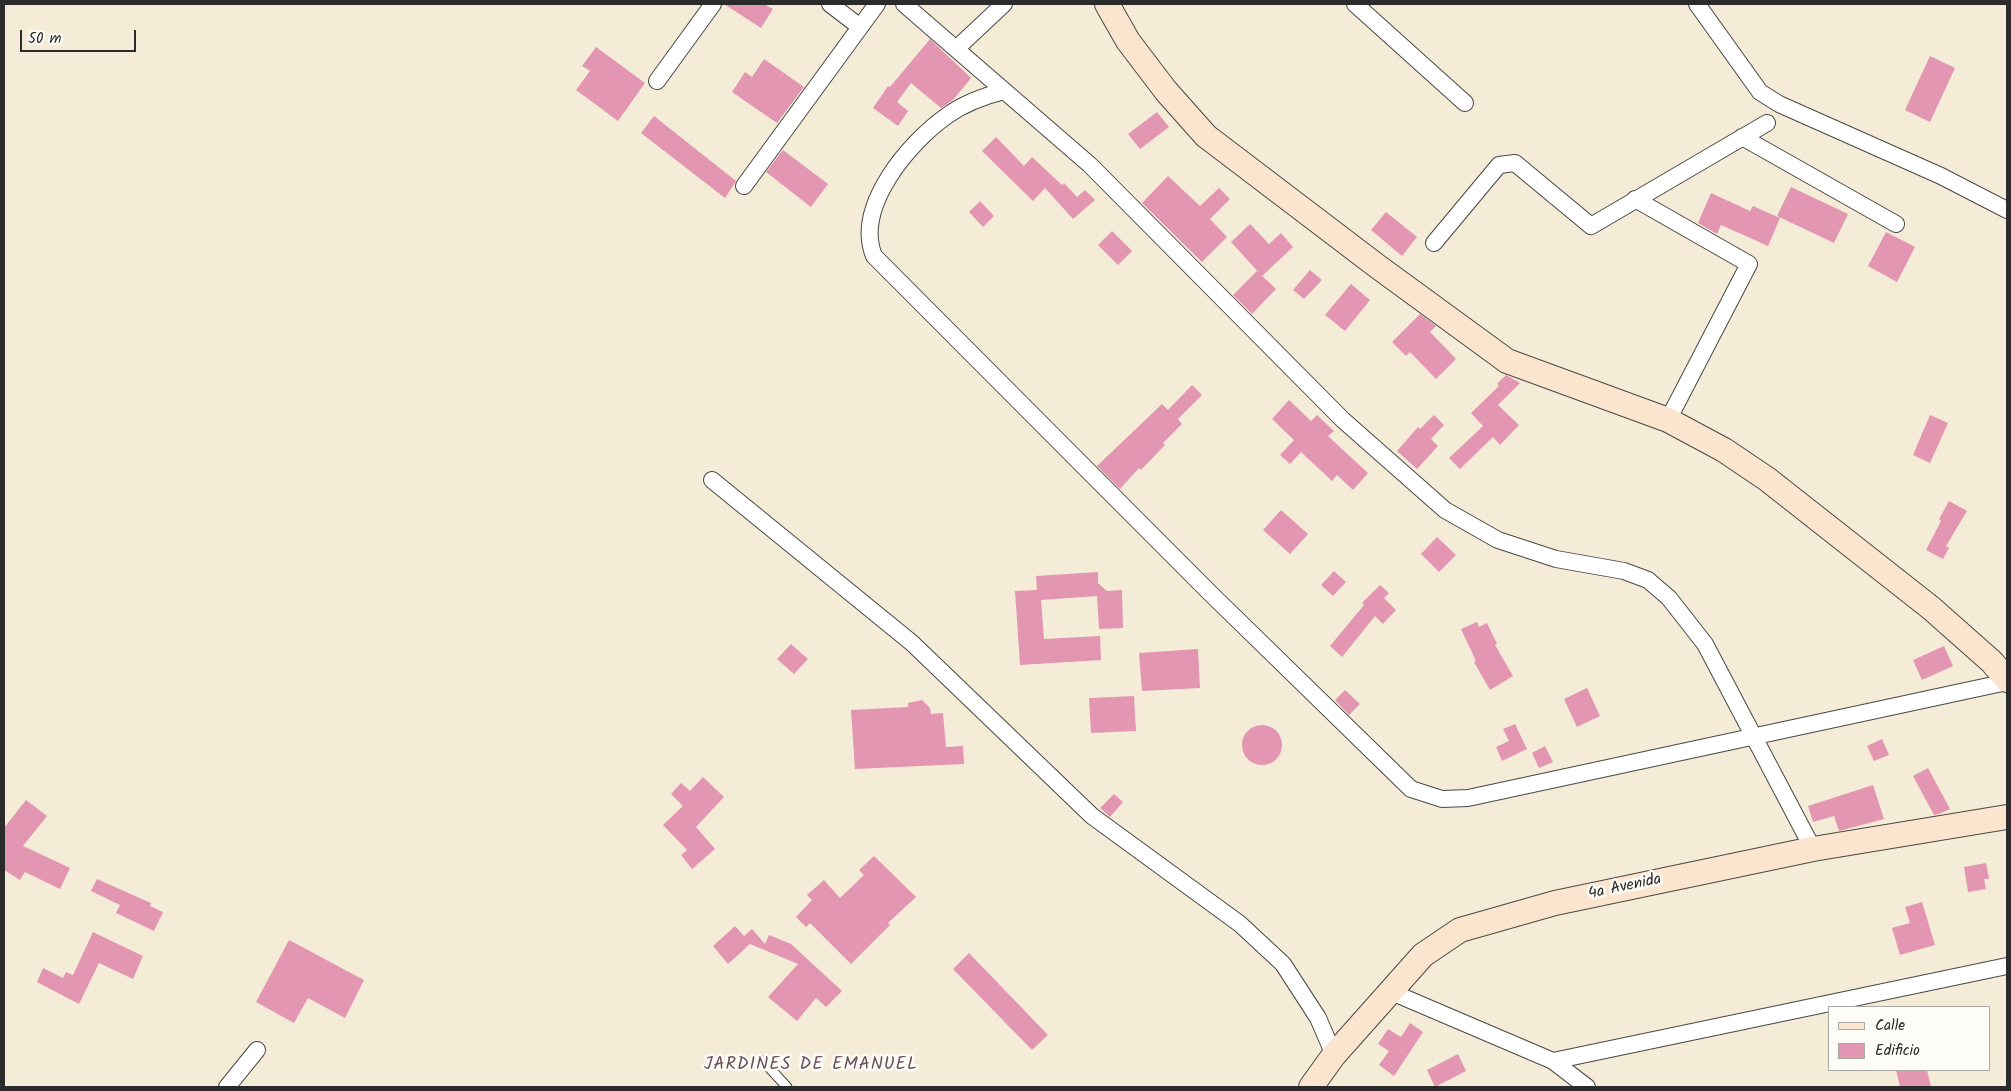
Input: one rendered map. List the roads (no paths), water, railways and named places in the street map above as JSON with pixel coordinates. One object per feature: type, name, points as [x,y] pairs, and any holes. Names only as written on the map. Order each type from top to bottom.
[{"type":"street","points":[[657,81],[714,4]]},
{"type":"street","points":[[830,4],[860,27]]},
{"type":"street","points":[[744,186],[877,4]]},
{"type":"street","points":[[904,4],[1090,165],[1343,420],[1446,510],[1498,540],[1556,559],[1624,570],[1648,580],[1669,598],[1705,644],[1813,849]]},
{"type":"street","points":[[956,49],[1004,4]]},
{"type":"street","points":[[1004,91],[972,101],[947,116],[930,129],[902,159],[880,194],[869,220],[868,237],[874,256],[1209,592],[1411,789],[1442,799],[1468,798],[2007,681],[1992,662],[1931,608],[1767,479],[1724,450],[1668,420],[1508,361],[1377,266],[1206,136],[1128,41],[1107,4]]},
{"type":"street","points":[[1355,4],[1466,102]]},
{"type":"street","points":[[1697,4],[1760,92],[1779,104],[1941,176],[2007,210]]},
{"type":"street","points":[[1434,243],[1499,165],[1515,163],[1591,226],[1767,123]]},
{"type":"street","points":[[1742,137],[1896,224]]},
{"type":"street","points":[[1635,199],[1749,264],[1668,420]]},
{"type":"street","points":[[712,480],[912,643],[1092,816],[1240,924],[1283,964],[1318,1018],[1334,1055]]},
{"type":"street","name":"4a Avenida","points":[[1311,1087],[1334,1055],[1423,955],[1460,930],[1555,902],[1813,849],[2007,817]]},
{"type":"street","points":[[1552,1061],[2007,966]]},
{"type":"street","points":[[1389,991],[1552,1061],[1587,1087]]},
{"type":"street","points":[[227,1087],[257,1050]]},
{"type":"lane","points":[[763,1061],[787,1087]]},
{"type":"district","name":"JARDINES DE EMANUEL","points":[[811,1066]]}]
